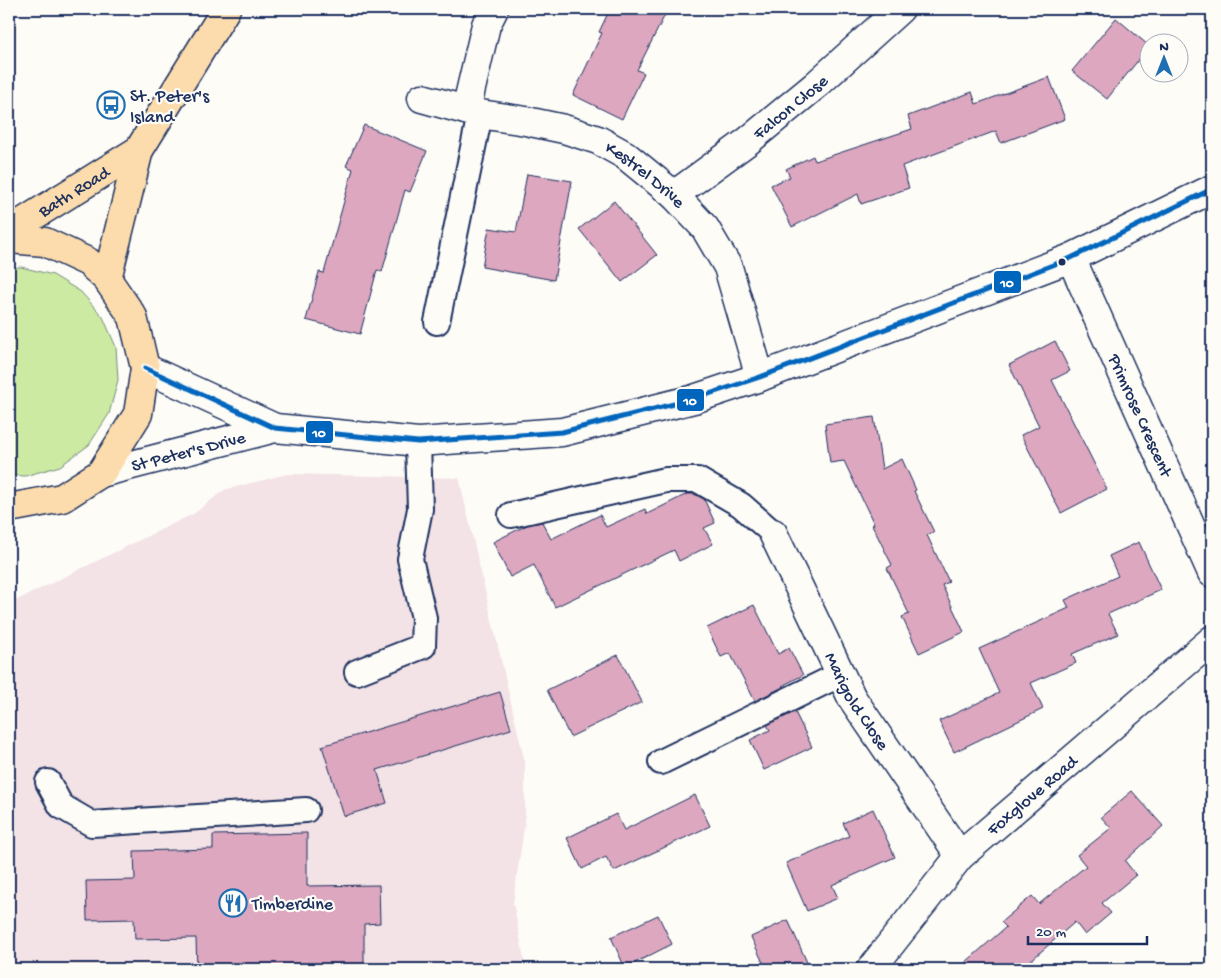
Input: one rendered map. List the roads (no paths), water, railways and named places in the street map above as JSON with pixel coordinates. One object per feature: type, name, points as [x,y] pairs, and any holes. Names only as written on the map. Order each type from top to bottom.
[{"type":"main road","name":"Bath Road","points":[[107,278],[140,150],[226,9]]},
{"type":"main road","name":"Bath Road","points":[[9,231],[140,150]]},
{"type":"main road","name":"Bath Road","points":[[9,239],[45,242],[88,262],[107,278],[133,317],[145,368],[138,414],[101,472],[62,498],[9,508]]},
{"type":"street","points":[[473,112],[486,25],[494,9]]},
{"type":"street","name":"Falcon Close","points":[[674,195],[748,141],[786,110],[900,9]]},
{"type":"street","name":"Kestrel Drive","points":[[422,98],[473,112],[564,129],[598,140],[625,155],[674,195],[705,228],[728,267],[760,377]]},
{"type":"street","name":"St Peter's Drive","points":[[145,368],[275,428],[418,442],[562,432],[694,399],[760,377],[1071,258],[1212,189]]},
{"type":"street","name":"Primrose Crescent","points":[[1071,258],[1212,573]]},
{"type":"street","name":"St Peter's Drive","points":[[101,472],[275,428]]},
{"type":"street","name":"Marigold Close","points":[[773,533],[852,698],[960,856]]},
{"type":"street","name":"Foxglove Road","points":[[871,969],[960,856],[1212,640]]},
{"type":"lane","points":[[437,322],[473,112]]},
{"type":"lane","points":[[357,672],[423,646],[424,618],[410,559],[420,509],[418,442]]},
{"type":"lane","points":[[511,516],[666,480],[698,480],[741,505],[773,533]]},
{"type":"lane","points":[[661,762],[841,674]]},
{"type":"lane","points":[[48,782],[61,806],[92,824],[306,810]]},
{"type":"place","name":"St. Peter's Island","points":[[111,105]]},
{"type":"place","name":"Timberdine","points":[[233,903]]}]
